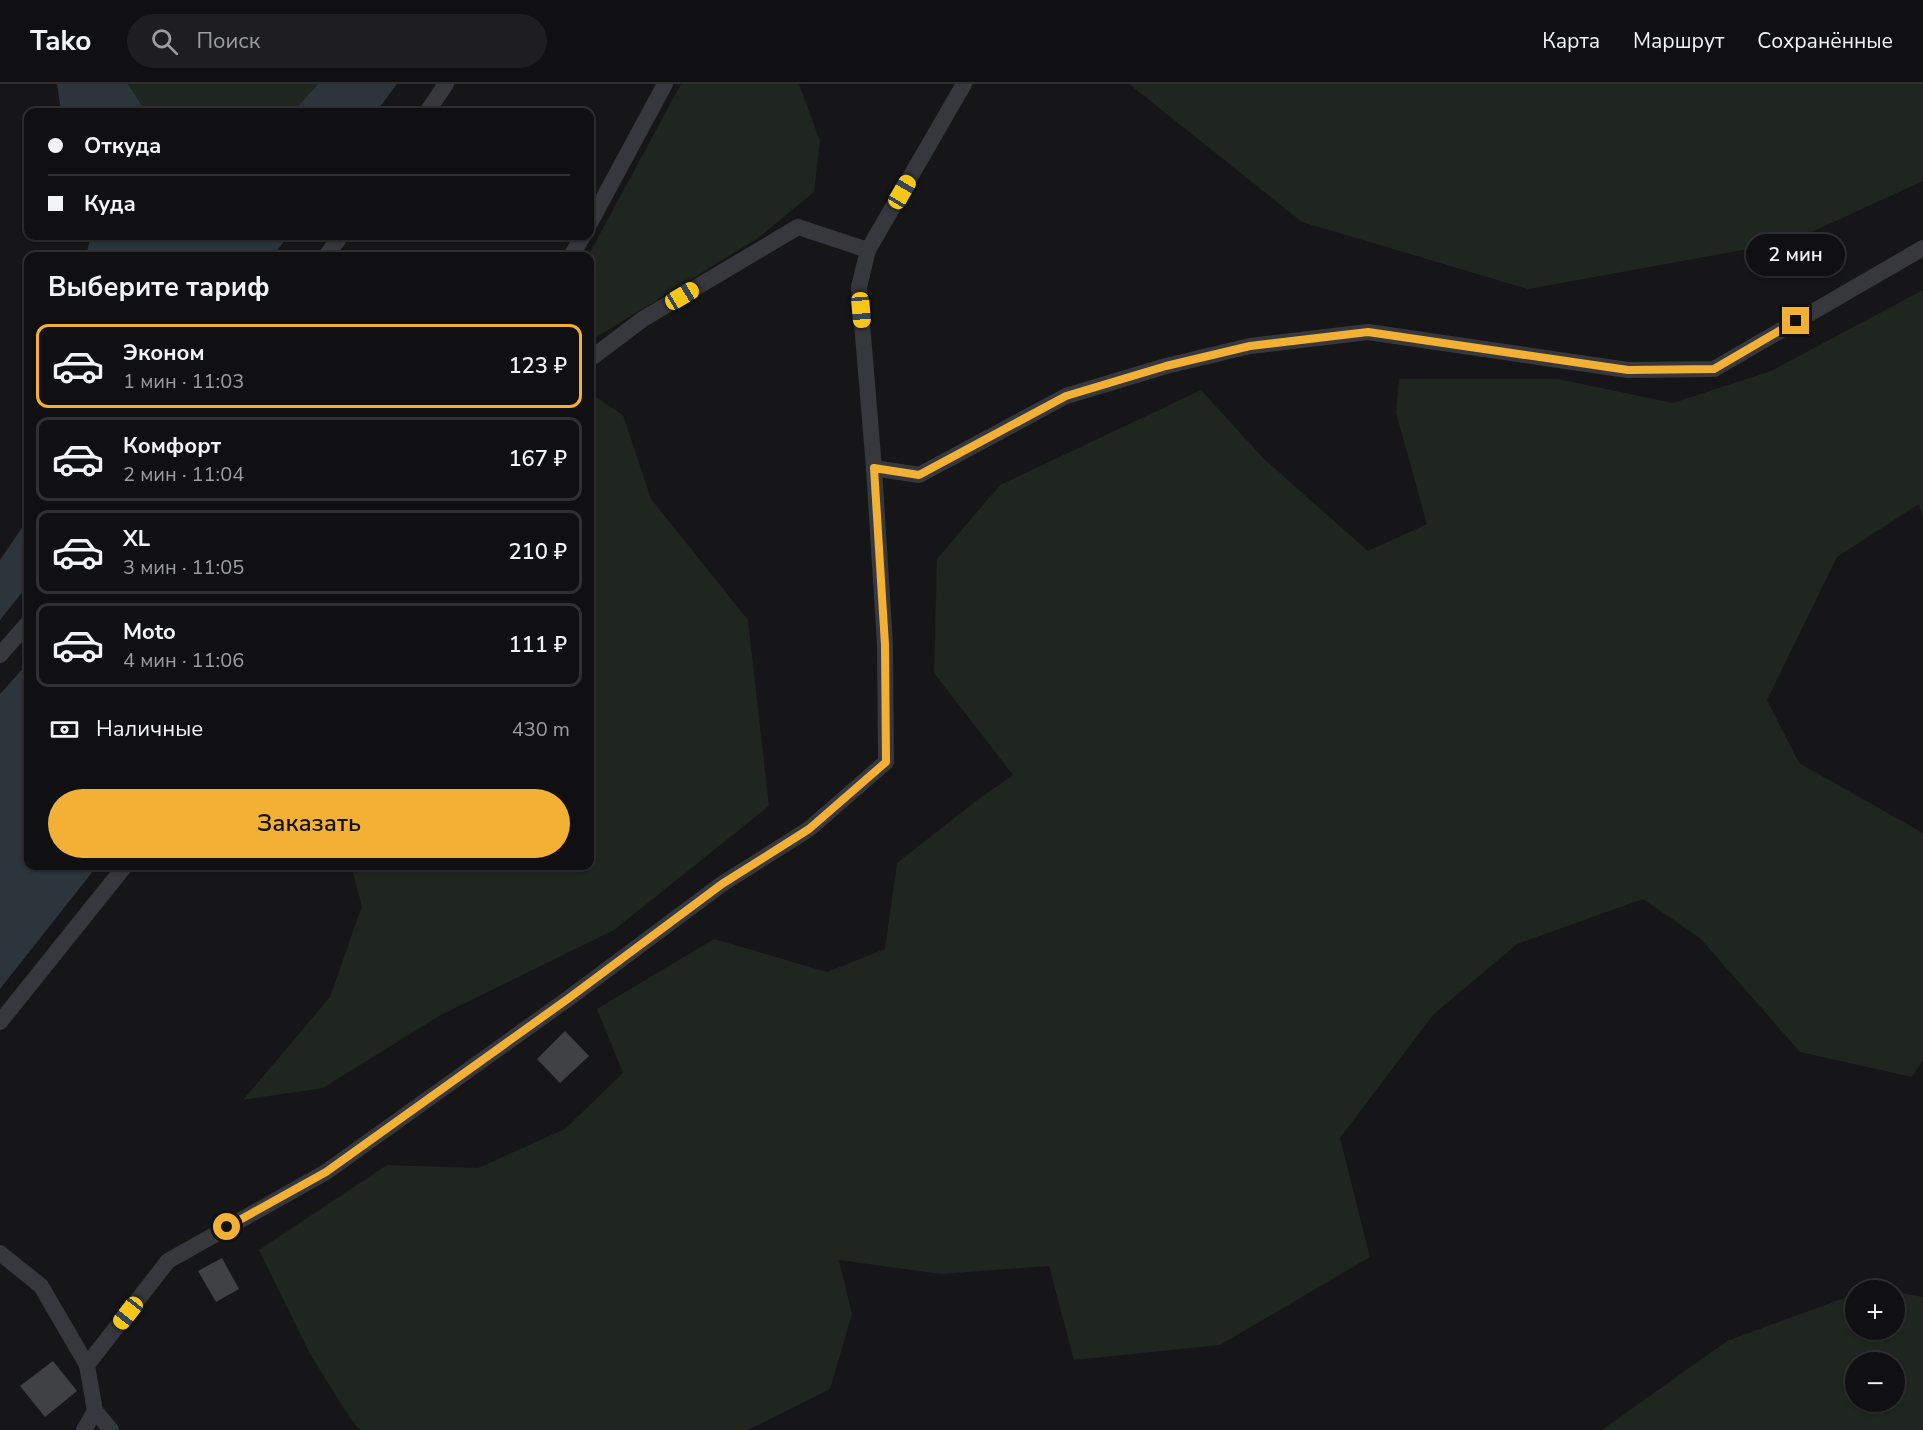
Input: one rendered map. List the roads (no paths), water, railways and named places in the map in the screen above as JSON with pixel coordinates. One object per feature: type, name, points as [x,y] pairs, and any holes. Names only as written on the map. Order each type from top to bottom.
[{"type":"lane","points":[[430,108],[446,84]]},
{"type":"lane","points":[[594,216],[665,84]]},
{"type":"lane","points":[[87,1365],[168,1261],[326,1172],[569,998],[722,884],[809,829],[886,762],[885,645],[874,468],[859,287],[868,250],[964,84]]},
{"type":"lane","points":[[594,356],[643,319],[798,227],[868,250]]},
{"type":"lane","points":[[874,468],[919,475],[1066,396],[1177,364],[1250,346],[1273,343],[1368,332],[1628,370],[1714,369],[1923,248]]},
{"type":"lane","points":[[0,655],[24,627]]},
{"type":"lane","points":[[0,1022],[122,870]]},
{"type":"lane","points":[[0,1253],[41,1286],[87,1365],[95,1411],[111,1430]]},
{"type":"lane","points":[[84,1430],[95,1411]]}]
